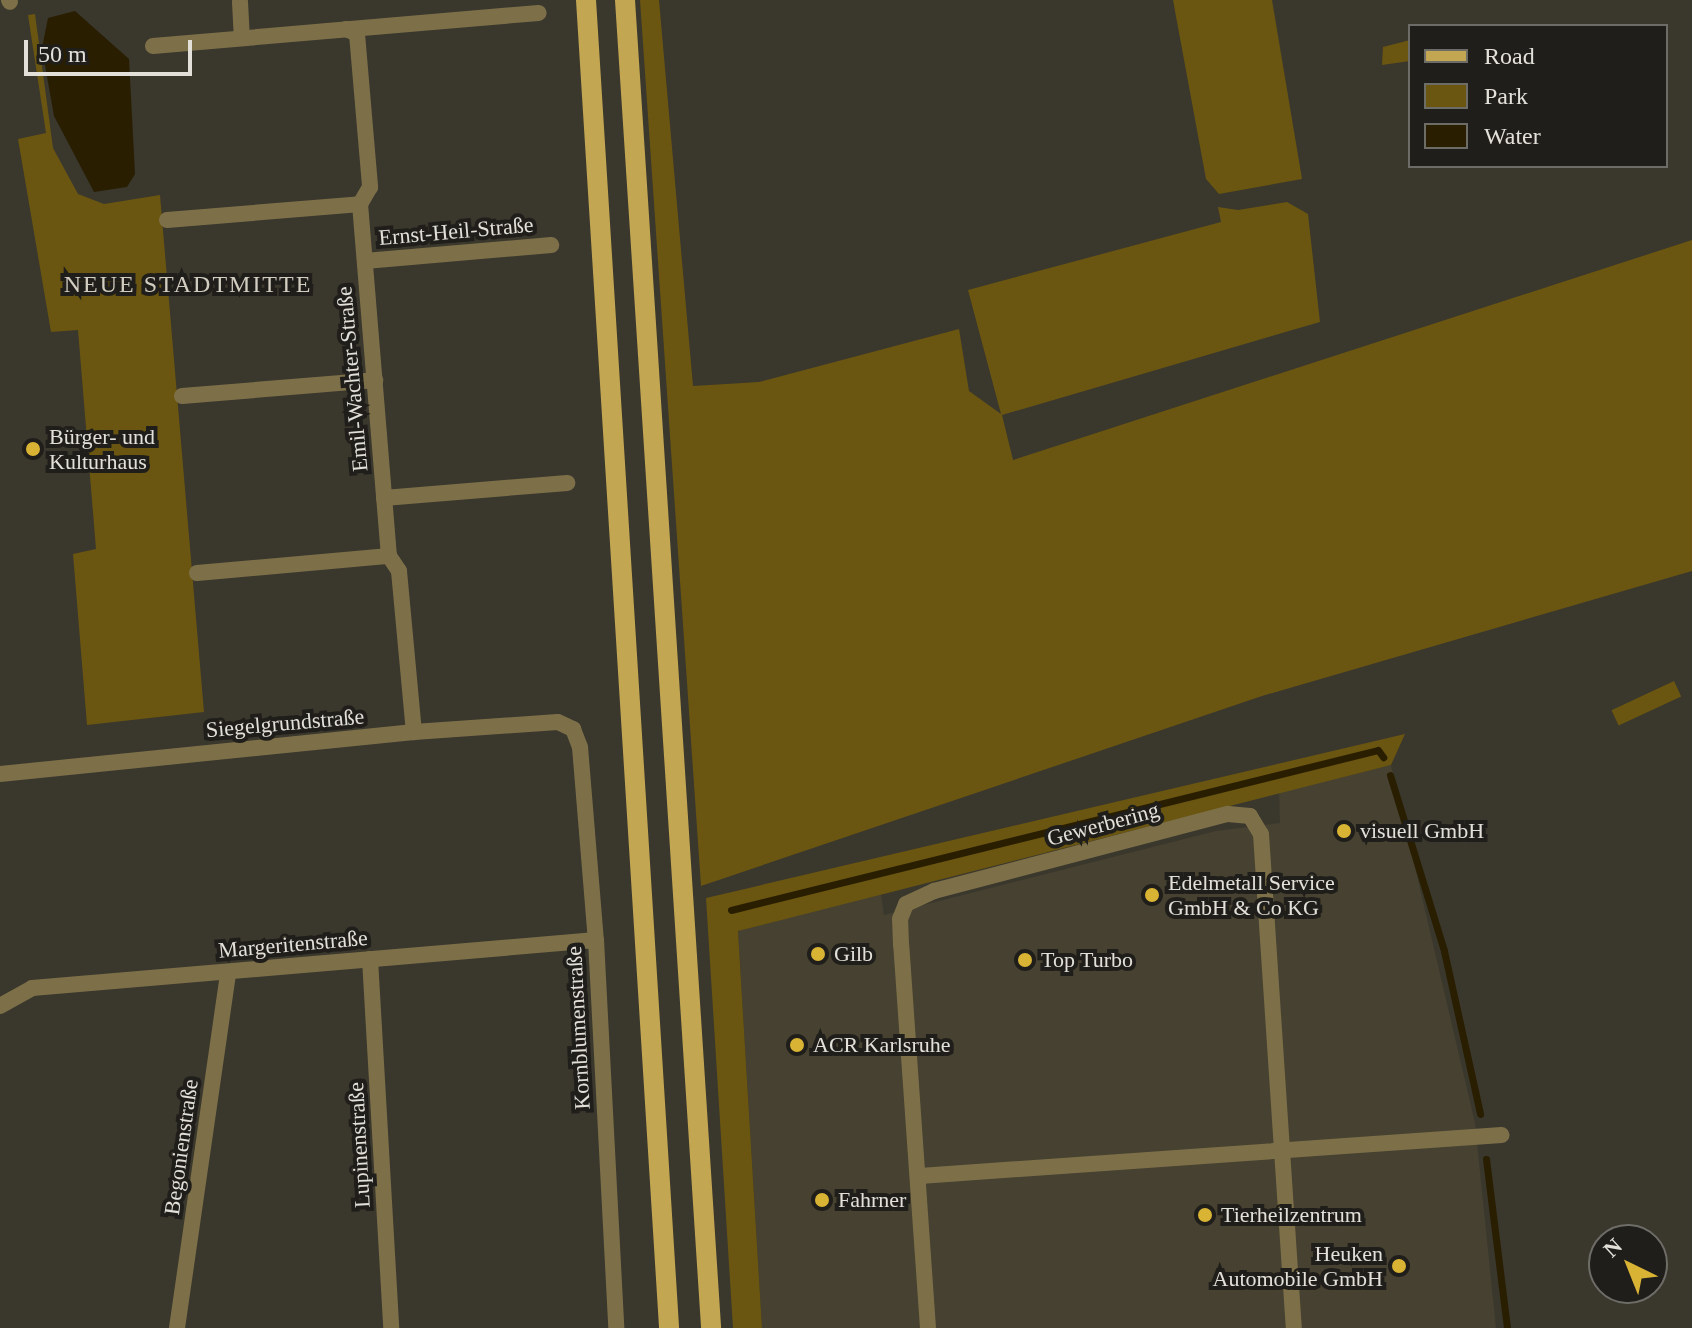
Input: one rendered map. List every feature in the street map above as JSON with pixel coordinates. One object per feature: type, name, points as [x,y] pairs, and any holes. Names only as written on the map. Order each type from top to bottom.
[{"type":"main road","points":[[586,0],[669,1328]]},
{"type":"main road","points":[[625,0],[711,1328]]},
{"type":"street","points":[[240,2],[242,38]]},
{"type":"street","points":[[153,46],[539,13]]},
{"type":"street","name":"Emil-Wachter-Straße","points":[[346,29],[357,34],[370,187],[360,204],[384,498],[389,556],[399,571],[414,732]]},
{"type":"street","points":[[167,220],[360,204]]},
{"type":"street","name":"Ernst-Heil-Straße","points":[[365,261],[551,245]]},
{"type":"street","points":[[182,396],[375,380]]},
{"type":"street","points":[[384,498],[567,483]]},
{"type":"street","points":[[197,573],[389,556]]},
{"type":"street","name":"Siegelgrundstraße","points":[[0,774],[414,732],[558,722],[573,729]]},
{"type":"street","name":"Kornblumenstraße","points":[[573,729],[580,747],[596,940],[616,1328]]},
{"type":"street","name":"Gewerbering","points":[[928,1328],[920,1176],[900,932],[906,904],[934,891],[1228,814],[1250,816],[1261,834],[1294,1328]]},
{"type":"street","name":"Margeritenstraße","points":[[0,1006],[32,988],[596,940]]},
{"type":"street","name":"Lupinenstraße","points":[[370,959],[391,1328]]},
{"type":"street","name":"Begonienstraße","points":[[177,1328],[228,973]]},
{"type":"street","points":[[920,1176],[1502,1135]]},
{"type":"shaded area","points":[[1391,765],[1475,1123],[1496,1328],[762,1328],[738,931],[881,894],[884,915],[1216,831],[1280,823],[1279,792]]},
{"type":"green space","points":[[640,0],[659,0],[693,386],[759,382],[959,329],[969,391],[1001,414],[968,290],[1221,222],[1218,207],[1238,210],[1287,202],[1308,214],[1320,322],[1002,415],[1013,460],[1692,240],[1692,571],[1262,696],[701,886]]},
{"type":"green space","points":[[1173,0],[1272,0],[1302,179],[1219,194],[1206,179]]},
{"type":"green space","points":[[35,14],[53,148],[78,194],[104,204],[160,195],[204,712],[87,725],[73,554],[96,549],[78,330],[51,332],[18,139],[46,133],[28,15]]},
{"type":"green space","points":[[1408,41],[1408,61],[1382,65],[1383,47]]},
{"type":"green space","points":[[1674,681],[1681,696],[1619,726],[1611,710]]},
{"type":"green space","points":[[1405,734],[1391,765],[738,931],[762,1328],[733,1328],[706,898]]},
{"type":"water","points":[[75,11],[129,59],[135,174],[127,187],[94,192],[54,116],[42,48],[48,18]]},
{"type":"waterway","points":[[731,910],[1378,750],[1383,757]]},
{"type":"waterway","points":[[1390,775],[1444,951],[1480,1114]]},
{"type":"waterway","points":[[1486,1159],[1507,1328]]},
{"type":"place","name":"Bürger- und Kulturhaus","points":[[33,449]]},
{"type":"place","name":"visuell GmbH","points":[[1344,831]]},
{"type":"place","name":"Edelmetall Service GmbH & Co KG","points":[[1152,895]]},
{"type":"place","name":"Gilb","points":[[818,954]]},
{"type":"place","name":"Top Turbo","points":[[1025,960]]},
{"type":"place","name":"ACR Karlsruhe","points":[[797,1045]]},
{"type":"place","name":"Fahrner","points":[[822,1200]]},
{"type":"place","name":"Tierheilzentrum","points":[[1205,1215]]},
{"type":"place","name":"Heuken Automobile GmbH","points":[[1399,1266]]},
{"type":"district","name":"NEUE STADTMITTE","points":[[188,285]]}]
